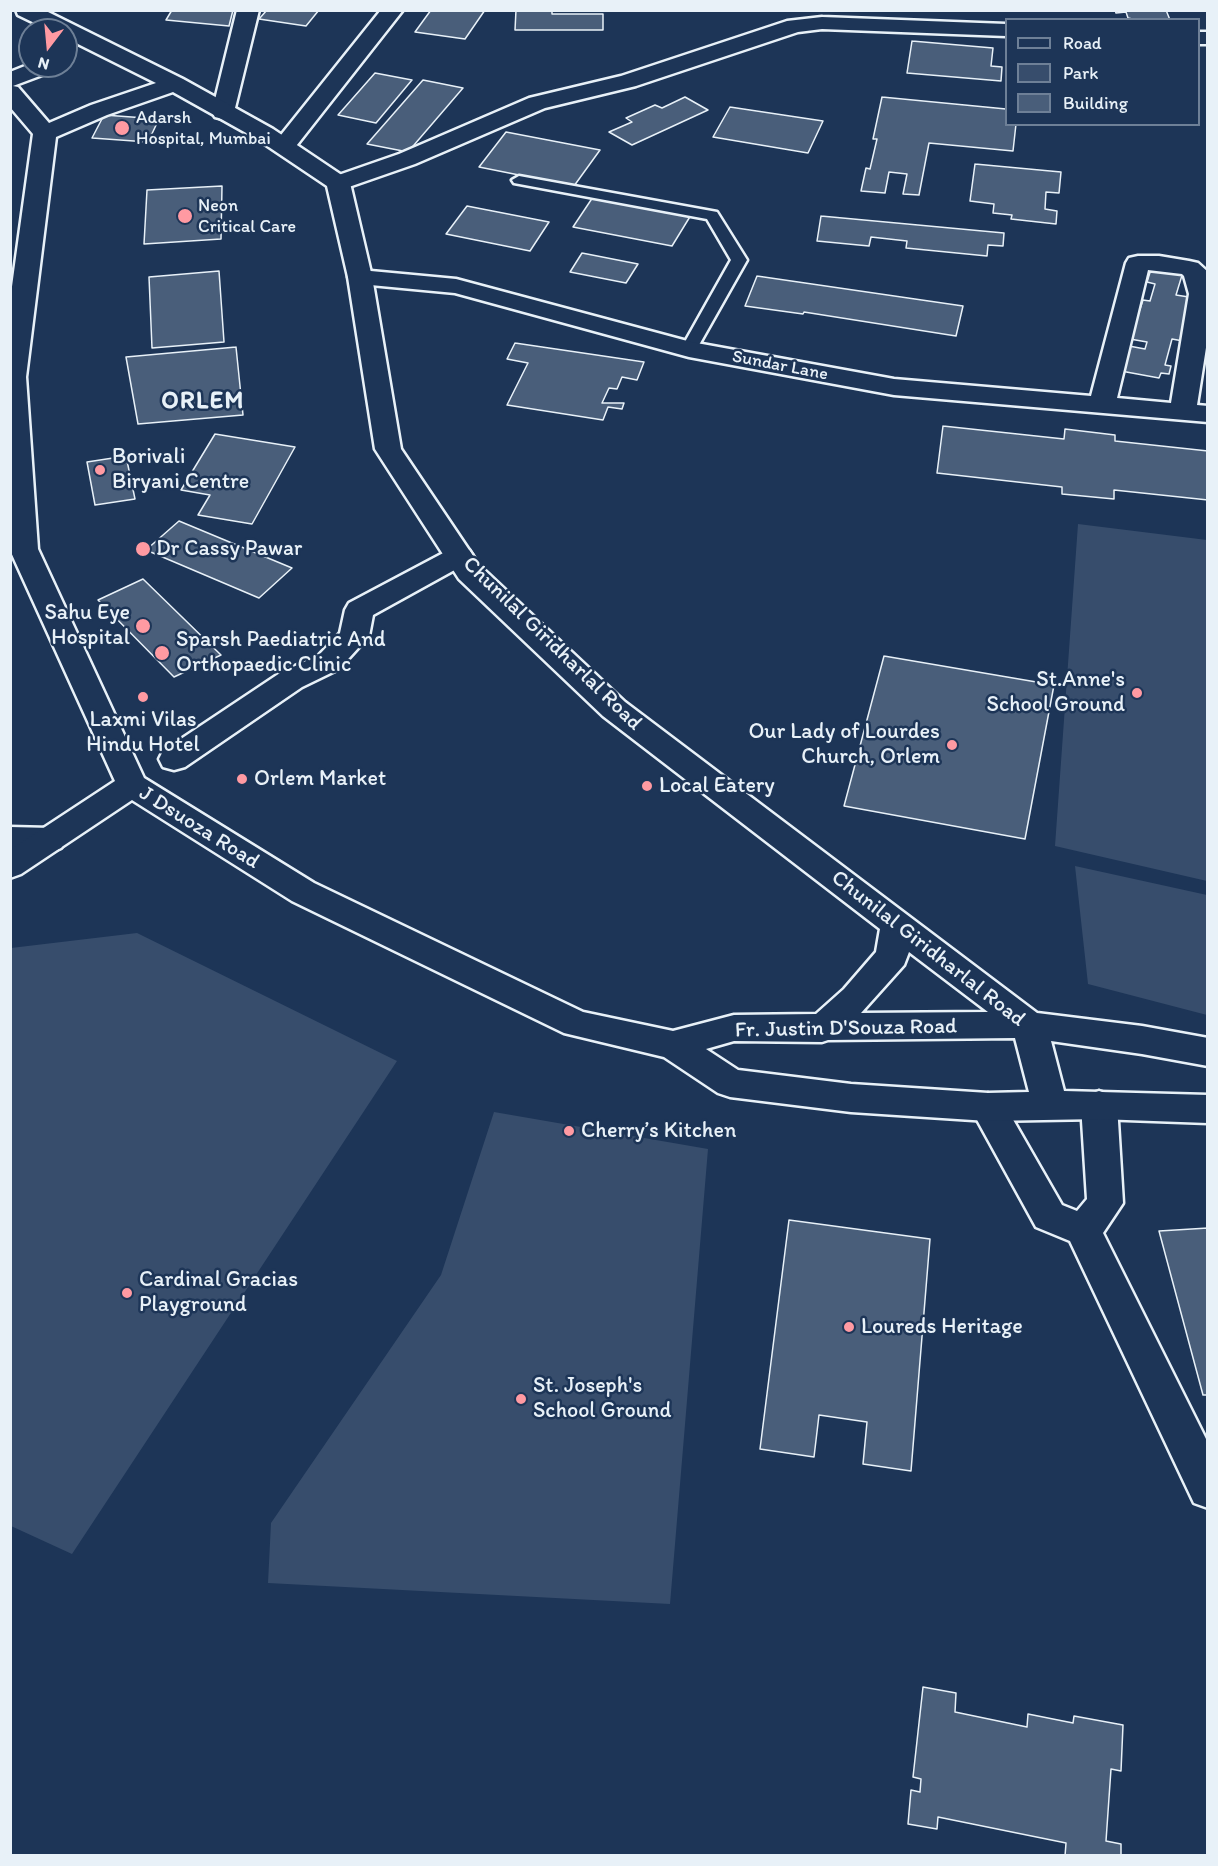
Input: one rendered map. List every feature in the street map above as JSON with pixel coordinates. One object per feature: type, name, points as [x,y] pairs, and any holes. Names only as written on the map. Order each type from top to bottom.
[{"type":"main road","points":[[26,10],[42,18]]},
{"type":"main road","points":[[223,112],[248,10]]},
{"type":"main road","points":[[285,145],[393,10]]},
{"type":"main road","points":[[78,36],[175,84],[285,145],[338,183],[407,159],[537,103],[628,81],[793,18],[821,16],[1005,30]]},
{"type":"main road","points":[[78,52],[96,45]]},
{"type":"main road","points":[[10,92],[45,134],[99,110],[175,84]]},
{"type":"main road","name":"J Dsuoza Road","points":[[45,134],[12,377],[24,549],[132,786],[303,892],[576,1024],[672,1045]]},
{"type":"main road","name":"Chunilal Giridharlal Road","points":[[338,183],[360,277],[388,449],[470,572],[614,709],[1029,1025],[1051,1107]]},
{"type":"main road","points":[[1102,405],[1138,263],[1159,263],[1189,268],[1196,273],[1201,294],[1195,413]]},
{"type":"main road","name":"Sundar Lane","points":[[360,277],[456,286],[689,349],[894,387],[1195,413]]},
{"type":"main road","points":[[174,759],[291,680],[329,662],[354,636],[359,610],[459,556]]},
{"type":"main road","points":[[10,866],[132,786]]},
{"type":"main road","points":[[10,840],[50,840]]},
{"type":"main road","points":[[822,1029],[856,998],[892,956],[898,923]]},
{"type":"main road","name":"Fr. Justin D'Souza Road","points":[[672,1045],[734,1028],[822,1029],[1029,1025],[1142,1040],[1208,1052]]},
{"type":"main road","points":[[672,1045],[730,1083],[851,1098],[988,1107],[1099,1105],[1208,1109]]},
{"type":"main road","points":[[1083,1230],[1105,1203],[1099,1105]]},
{"type":"main road","points":[[988,1107],[1049,1216],[1083,1230],[1208,1490]]},
{"type":"lane","points":[[519,180],[712,215],[740,260],[689,349]]},
{"type":"green space","name":"St.Anne's School Ground","points":[[1078,524],[1207,540],[1207,881],[1055,846]]},
{"type":"green space","points":[[1075,866],[1207,895],[1207,1015],[1088,984]]},
{"type":"green space","name":"Cardinal Gracias Playground","points":[[137,933],[397,1061],[72,1554],[11,1526],[11,948]]},
{"type":"green space","name":"St. Joseph's School Ground","points":[[494,1112],[708,1149],[670,1604],[268,1583],[271,1523],[441,1275]]},
{"type":"building","points":[[172,10],[233,10],[229,26],[166,20]]},
{"type":"building","points":[[267,10],[319,10],[306,26],[259,19]]},
{"type":"building","points":[[431,10],[485,10],[465,39],[415,32]]},
{"type":"building","points":[[516,10],[552,10],[552,14],[603,14],[603,30],[515,30]]},
{"type":"building","points":[[1115,10],[1166,10],[1169,18],[1128,18],[1126,12],[1116,13]]},
{"type":"building","points":[[912,41],[993,48],[991,66],[1002,67],[1001,81],[907,73]]},
{"type":"building","points":[[375,73],[412,80],[376,123],[338,115]]},
{"type":"building","points":[[423,80],[463,88],[408,152],[367,144]]},
{"type":"building","points":[[685,97],[708,110],[632,145],[609,132],[632,122],[626,118],[655,105],[662,108]]},
{"type":"building","points":[[882,97],[1005,109],[1005,126],[1016,126],[1013,151],[929,143],[919,195],[903,194],[907,174],[889,172],[885,193],[861,191],[866,168],[870,169],[877,139],[873,139]]},
{"type":"building","points":[[730,107],[823,121],[808,153],[713,137]]},
{"type":"building","points":[[104,115],[159,119],[148,142],[92,138]]},
{"type":"building","points":[[506,132],[600,150],[574,186],[479,167]]},
{"type":"building","points":[[975,164],[1061,172],[1059,193],[1046,192],[1045,209],[1057,211],[1056,224],[1011,219],[1012,215],[993,213],[994,204],[970,201]]},
{"type":"building","points":[[222,186],[221,239],[144,244],[147,190]]},
{"type":"building","points":[[593,197],[691,215],[672,246],[573,227]]},
{"type":"building","points":[[467,206],[549,222],[530,251],[446,234]]},
{"type":"building","points":[[821,216],[1004,233],[1003,246],[988,245],[987,256],[906,248],[907,241],[871,237],[869,246],[817,241]]},
{"type":"building","points":[[582,253],[638,264],[626,283],[570,272]]},
{"type":"building","points":[[1152,266],[1183,272],[1176,295],[1195,298],[1183,341],[1172,339],[1165,365],[1171,366],[1169,374],[1161,373],[1159,378],[1121,371],[1129,346],[1145,349],[1147,342],[1130,339],[1143,300],[1150,301],[1155,284],[1147,282]]},
{"type":"building","points":[[219,271],[224,342],[152,348],[149,277]]},
{"type":"building","points":[[757,276],[963,306],[956,336],[804,312],[803,314],[745,306]]},
{"type":"building","points":[[515,343],[644,362],[637,380],[622,377],[617,389],[609,388],[602,403],[624,403],[622,409],[608,407],[603,420],[507,405],[528,363],[507,359]]},
{"type":"building","points":[[236,347],[243,415],[138,424],[126,357]]},
{"type":"building","points":[[943,426],[1064,439],[1065,429],[1115,435],[1115,441],[1208,451],[1208,500],[1114,490],[1114,499],[1062,494],[1062,487],[937,473]]},
{"type":"building","points":[[215,434],[295,447],[252,524],[198,515],[210,495],[181,490]]},
{"type":"building","points":[[126,456],[135,499],[95,505],[87,462]]},
{"type":"building","points":[[179,521],[292,568],[259,598],[146,550]]},
{"type":"building","points":[[143,579],[221,655],[174,677],[98,600]]},
{"type":"building","name":"Our Lady of Lourdes Church, Orlem","points":[[884,656],[1054,685],[1025,839],[844,806]]},
{"type":"building","name":"Loureds Heritage","points":[[789,1220],[930,1239],[911,1471],[863,1464],[867,1422],[819,1415],[814,1457],[760,1449]]},
{"type":"building","points":[[1208,1228],[1208,1395],[1203,1395],[1159,1231]]},
{"type":"building","points":[[923,1687],[956,1693],[955,1712],[1027,1727],[1028,1714],[1073,1723],[1074,1716],[1123,1725],[1121,1771],[1111,1769],[1106,1841],[1121,1844],[1121,1856],[1065,1856],[1066,1843],[938,1817],[937,1829],[908,1824],[911,1790],[920,1792],[921,1779],[913,1777]]},
{"type":"place","name":"Adarsh Hospital, Mumbai","points":[[122,128]]},
{"type":"place","name":"Neon Critical Care","points":[[185,216]]},
{"type":"place","name":"Borivali Biryani Centre","points":[[100,470]]},
{"type":"place","name":"Dr Cassy Pawar","points":[[143,549]]},
{"type":"place","name":"Sahu Eye Hospital","points":[[143,626]]},
{"type":"place","name":"Sparsh Paediatric And Orthopaedic Clinic","points":[[162,653]]},
{"type":"place","name":"St.Anne's School Ground","points":[[1137,693]]},
{"type":"place","name":"Laxmi Vilas Hindu Hotel","points":[[143,697]]},
{"type":"place","name":"Our Lady of Lourdes Church, Orlem","points":[[952,745]]},
{"type":"place","name":"Orlem Market","points":[[242,779]]},
{"type":"place","name":"Local Eatery","points":[[647,786]]},
{"type":"place","name":"Cherry’s Kitchen","points":[[569,1131]]},
{"type":"place","name":"Cardinal Gracias Playground","points":[[127,1293]]},
{"type":"place","name":"Loureds Heritage","points":[[849,1327]]},
{"type":"place","name":"St. Joseph's School Ground","points":[[521,1399]]},
{"type":"district","name":"ORLEM","points":[[203,402]]}]
